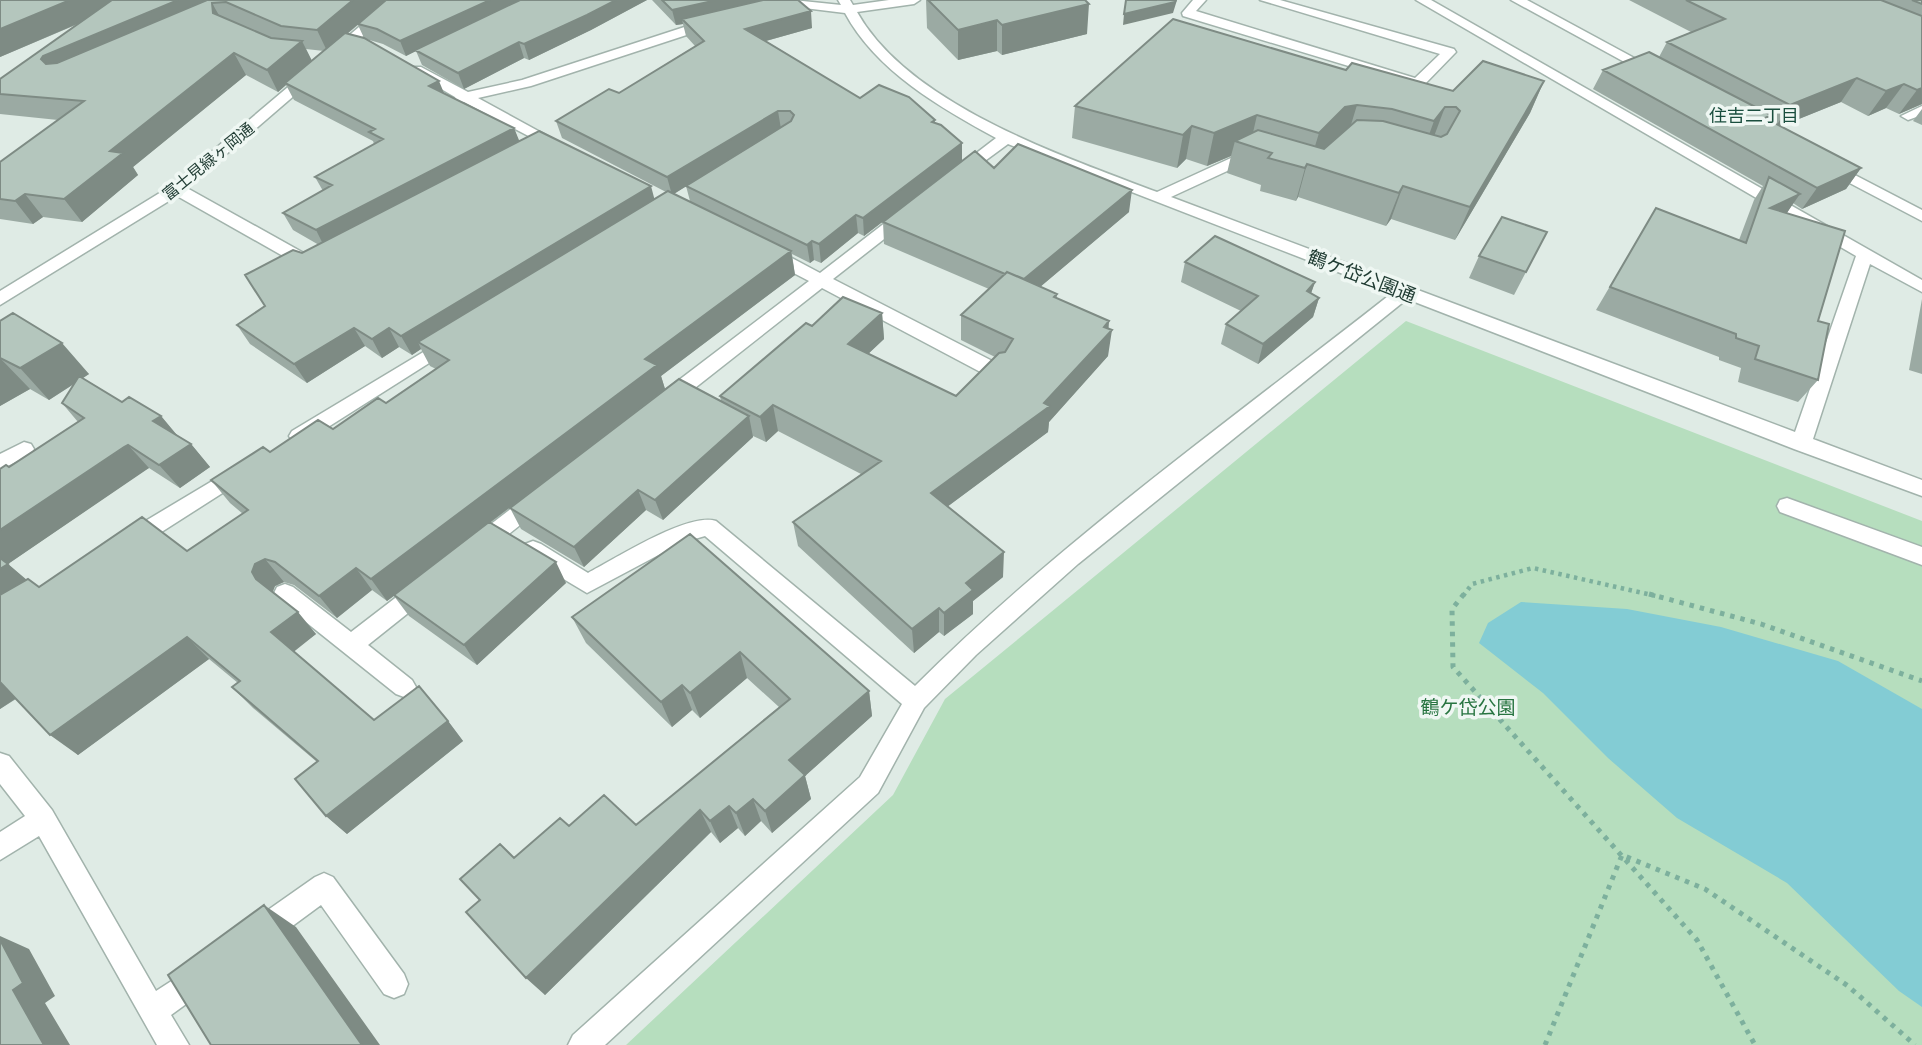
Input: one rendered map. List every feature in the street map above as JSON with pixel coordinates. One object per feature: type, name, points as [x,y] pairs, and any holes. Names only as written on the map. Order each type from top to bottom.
[{"type":"street","name":"富士見緑ヶ岡通","points":[[0,299],[177,189],[399,0]]},
{"type":"street","points":[[757,11],[796,3],[846,5],[914,0]]},
{"type":"street","points":[[1200,0],[1188,13],[1418,83],[1449,52],[1266,0]]},
{"type":"street","points":[[1422,0],[1922,287]]},
{"type":"street","points":[[1517,0],[1664,79]]},
{"type":"street","name":"鶴ケ岱公園通","points":[[846,5],[869,40],[925,89],[1006,138],[1156,198],[1922,488]]},
{"type":"street","points":[[462,98],[526,83],[688,28],[722,20]]},
{"type":"street","points":[[350,42],[368,47]]},
{"type":"street","points":[[309,56],[331,58]]},
{"type":"street","points":[[412,61],[462,98],[539,145],[568,153]]},
{"type":"street","points":[[940,188],[1006,138]]},
{"type":"street","points":[[1156,198],[1249,155],[1275,163]]},
{"type":"street","points":[[1811,157],[1922,216]]},
{"type":"street","points":[[177,189],[312,265],[325,259]]},
{"type":"street","points":[[650,413],[918,205]]},
{"type":"street","points":[[753,245],[995,371]]},
{"type":"street","points":[[1801,443],[1865,254]]},
{"type":"street","points":[[583,1045],[869,785],[916,701],[968,648],[1070,558],[1404,292]]},
{"type":"street","points":[[283,446],[471,329]]},
{"type":"street","points":[[0,463],[24,449]]},
{"type":"street","points":[[118,549],[259,461]]},
{"type":"street","points":[[457,562],[553,488]]},
{"type":"street","points":[[1787,506],[1922,556]]},
{"type":"street","points":[[499,529],[587,584],[675,537],[709,527],[916,701]]},
{"type":"street","points":[[351,645],[436,579]]},
{"type":"street","points":[[285,593],[404,687]]},
{"type":"street","points":[[0,765],[43,820],[174,1045]]},
{"type":"street","points":[[0,847],[43,820]]},
{"type":"street","points":[[152,1011],[324,886],[394,984]]},
{"type":"path","points":[[1755,1045],[1697,940],[1453,667],[1452,609],[1472,584],[1533,568],[1628,588],[1761,624],[1922,681]]},
{"type":"path","points":[[1545,1045],[1622,855]]},
{"type":"path","points":[[1622,855],[1705,889],[1848,986],[1916,1045]]},
{"type":"green space","name":"鶴ケ岱公園","points":[[1406,321],[1922,521],[1922,1045],[626,1045],[893,795],[945,699]]},
{"type":"water","points":[[1521,602],[1627,609],[1721,627],[1838,661],[1922,709],[1922,1007],[1899,991],[1787,883],[1677,818],[1608,758],[1543,693],[1479,643],[1488,623]]},
{"type":"building","points":[[0,0],[70,0],[0,29]]},
{"type":"building","points":[[112,0],[178,0],[41,59],[46,64],[57,63],[207,0],[353,0],[317,30],[281,26],[226,2],[212,3],[213,13],[271,38],[302,41],[267,70],[234,53],[110,151],[123,153],[64,199],[25,194],[15,201],[0,199],[0,162],[84,101],[0,94],[0,79]]},
{"type":"building","points":[[386,0],[490,0],[400,41],[377,29],[358,24]]},
{"type":"building","points":[[520,0],[616,0],[524,44],[519,42],[458,73],[415,50]]},
{"type":"building","points":[[662,0],[717,0],[672,10]]},
{"type":"building","points":[[763,0],[798,0],[811,11],[745,29],[860,98],[879,85],[909,97],[935,120],[932,122],[941,125],[962,143],[863,218],[856,215],[819,244],[812,241],[807,245],[686,186],[791,121],[794,115],[790,111],[778,111],[667,177],[556,121],[609,89],[619,93],[704,41],[682,19]]},
{"type":"building","points":[[928,0],[1085,0],[1089,4],[1002,25],[997,20],[958,30]]},
{"type":"building","points":[[1126,0],[1176,0],[1124,14]]},
{"type":"building","points":[[1686,0],[1881,0],[1922,16],[1922,88],[1917,90],[1904,84],[1886,91],[1857,78],[1790,105],[1667,42],[1725,19]]},
{"type":"building","points":[[1173,19],[1346,70],[1352,63],[1453,91],[1483,61],[1544,81],[1470,207],[1403,186],[1399,193],[1307,164],[1305,168],[1268,158],[1272,153],[1235,141],[1258,130],[1324,149],[1357,120],[1383,121],[1441,137],[1447,134],[1460,111],[1456,107],[1445,107],[1434,121],[1392,109],[1357,105],[1345,107],[1319,133],[1257,115],[1214,133],[1192,126],[1183,135],[1075,106]]},
{"type":"building","points":[[345,33],[364,38],[439,81],[429,86],[514,128],[316,230],[283,213],[332,185],[315,177],[383,139],[369,132],[375,129],[285,83]]},
{"type":"building","points":[[1649,52],[1771,115],[1765,118],[1861,168],[1817,188],[1603,70]]},
{"type":"building","points":[[539,131],[651,186],[401,336],[389,328],[372,339],[354,328],[294,364],[237,325],[265,306],[245,275],[293,250],[302,253]]},
{"type":"building","points":[[1018,144],[1132,190],[1024,279],[1007,272],[1005,274],[883,222],[975,151],[994,168]]},
{"type":"building","points":[[1769,177],[1800,194],[1770,208],[1845,231],[1818,321],[1829,324],[1818,380],[1755,359],[1759,346],[1736,338],[1736,334],[1610,287],[1656,208],[1746,243]]},
{"type":"building","points":[[668,191],[791,251],[645,359],[657,365],[371,579],[356,568],[319,596],[275,562],[265,559],[255,564],[252,572],[256,579],[298,612],[271,632],[374,720],[419,686],[448,721],[326,816],[295,779],[318,761],[232,687],[240,681],[187,637],[50,735],[0,682],[0,595],[28,579],[39,587],[142,517],[187,551],[248,510],[211,480],[263,447],[270,452],[318,420],[333,429],[378,398],[386,403],[449,360],[418,342]]},
{"type":"building","points":[[1502,217],[1547,232],[1526,272],[1479,256]]},
{"type":"building","points":[[1215,236],[1315,282],[1307,291],[1319,298],[1263,344],[1226,324],[1258,296],[1185,262]]},
{"type":"building","points":[[1007,272],[1057,294],[1054,297],[1109,321],[1104,327],[1112,330],[1044,403],[1050,406],[931,493],[1004,552],[966,583],[973,590],[944,613],[939,608],[912,629],[793,522],[881,461],[773,405],[760,417],[720,396],[806,323],[812,326],[843,297],[882,313],[848,344],[956,396],[999,353],[1005,352],[1013,339],[961,315]]},
{"type":"building","points":[[13,313],[62,343],[20,368],[0,358],[0,321]]},
{"type":"building","points":[[79,376],[122,402],[129,397],[161,416],[153,421],[191,444],[159,465],[128,445],[0,530],[0,469],[6,465],[9,467],[84,418],[62,403]]},
{"type":"building","points":[[679,379],[749,416],[655,500],[638,490],[574,547],[510,508]]},
{"type":"building","points":[[489,522],[556,562],[464,645],[394,595]]},
{"type":"building","points":[[690,534],[869,691],[789,760],[805,775],[765,811],[753,799],[736,813],[729,806],[710,821],[700,810],[526,978],[466,912],[480,900],[460,879],[500,844],[514,858],[560,818],[569,826],[604,795],[636,825],[790,699],[740,652],[690,693],[682,685],[661,702],[572,617]]},
{"type":"building","points":[[0,558],[8,564],[0,569]]},
{"type":"building","points":[[264,905],[362,1045],[211,1045],[168,975]]},
{"type":"building","points":[[0,940],[23,983],[13,990],[44,1045],[0,1045]]},
{"type":"district","name":"住吉二丁目","points":[[1754,116]]}]
